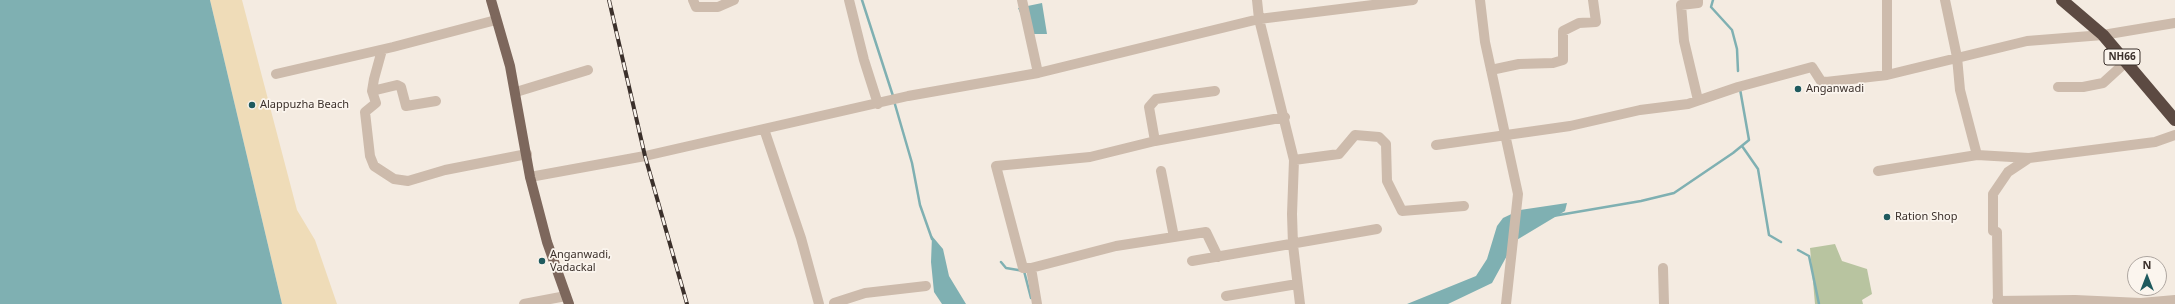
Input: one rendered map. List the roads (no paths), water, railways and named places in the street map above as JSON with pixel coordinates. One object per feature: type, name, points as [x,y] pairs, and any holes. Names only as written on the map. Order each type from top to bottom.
[{"type":"highway","name":"NH66","points":[[2062,0],[2103,35],[2175,120]]},
{"type":"main road","points":[[490,0],[510,66],[516,92],[530,177],[547,242],[567,300]]},
{"type":"street","points":[[693,0],[696,7],[718,7],[734,0]]},
{"type":"street","points":[[849,0],[864,60],[878,104]]},
{"type":"street","points":[[1022,0],[1038,73]]},
{"type":"street","points":[[1257,0],[1260,19],[1285,117],[1294,160],[1292,214],[1293,245],[1300,304]]},
{"type":"street","points":[[530,177],[645,156],[908,96],[1038,73],[1260,19],[1413,0]]},
{"type":"street","points":[[1480,0],[1485,42],[1518,194],[1506,304]]},
{"type":"street","points":[[1491,70],[1519,64],[1553,63],[1563,60],[1563,31],[1579,23],[1596,22],[1593,0]]},
{"type":"street","points":[[1698,0],[1698,3],[1681,5],[1684,42],[1698,100]]},
{"type":"street","points":[[1886,0],[1887,75]]},
{"type":"street","points":[[1945,0],[1957,57],[1960,90],[1976,155]]},
{"type":"street","points":[[276,74],[382,50],[496,20]]},
{"type":"street","points":[[1436,145],[1505,134],[1570,126],[1640,110],[1688,104],[1812,67],[1821,81],[1826,82],[1887,75],[2027,41],[2103,35],[2175,23]]},
{"type":"street","points":[[382,50],[372,91],[376,103],[365,112],[370,156],[374,166],[394,179],[408,181],[445,170],[527,154]]},
{"type":"street","points":[[2058,87],[2083,87],[2103,83],[2126,62]]},
{"type":"street","points":[[516,92],[588,70]]},
{"type":"street","points":[[372,91],[397,85],[401,87],[406,106],[436,101]]},
{"type":"street","points":[[1155,142],[1149,107],[1156,99],[1215,91]]},
{"type":"street","points":[[1218,257],[1206,232],[1116,246],[1031,268],[1023,268],[996,166],[1090,157],[1155,142],[1285,117]]},
{"type":"street","points":[[764,129],[801,238],[819,304]]},
{"type":"street","points":[[1294,160],[1340,154],[1355,135],[1379,137],[1386,144],[1387,182],[1402,211],[1464,206]]},
{"type":"street","points":[[1878,171],[1976,155],[2029,158],[2155,142],[2175,135]]},
{"type":"street","points":[[2029,158],[2008,172],[1993,194],[1998,302],[2075,300],[2141,303],[2175,300]]},
{"type":"street","points":[[1161,171],[1174,237]]},
{"type":"street","points":[[1192,261],[1293,245],[1376,229]]},
{"type":"street","points":[[1031,268],[1037,304]]},
{"type":"street","points":[[1663,268],[1664,304]]},
{"type":"street","points":[[1226,296],[1297,284]]},
{"type":"street","points":[[833,304],[865,293],[926,286]]},
{"type":"street","points":[[524,304],[567,300]]},
{"type":"water","points":[[0,0],[210,0],[282,304],[0,304]]},
{"type":"water","points":[[1042,3],[1047,34],[1029,34],[1018,8]]},
{"type":"water","points":[[1567,203],[1565,211],[1515,241],[1492,283],[1448,304],[1407,304],[1476,276],[1487,259],[1497,226],[1503,218],[1520,210]]},
{"type":"water","points":[[932,236],[943,249],[949,276],[966,304],[942,304],[934,292],[931,262]]},
{"type":"waterway","points":[[862,0],[893,96]]},
{"type":"waterway","points":[[1713,0],[1711,7],[1732,30],[1737,49],[1738,71]]},
{"type":"waterway","points":[[1553,216],[1641,201],[1674,193],[1733,153],[1749,140],[1740,89]]},
{"type":"waterway","points":[[894,101],[912,163],[920,205],[932,239]]},
{"type":"waterway","points":[[1742,146],[1758,169],[1769,235],[1781,242]]},
{"type":"waterway","points":[[1798,250],[1809,256],[1819,304]]},
{"type":"waterway","points":[[1001,262],[1006,268],[1024,271],[1031,298]]},
{"type":"railway","points":[[609,0],[645,156],[687,304]]},
{"type":"place","name":"Anganwadi","points":[[1798,89]]},
{"type":"place","name":"Alappuzha Beach","points":[[252,105]]},
{"type":"place","name":"Ration Shop","points":[[1887,217]]},
{"type":"place","name":"Anganwadi, Vadackal","points":[[542,261]]}]
